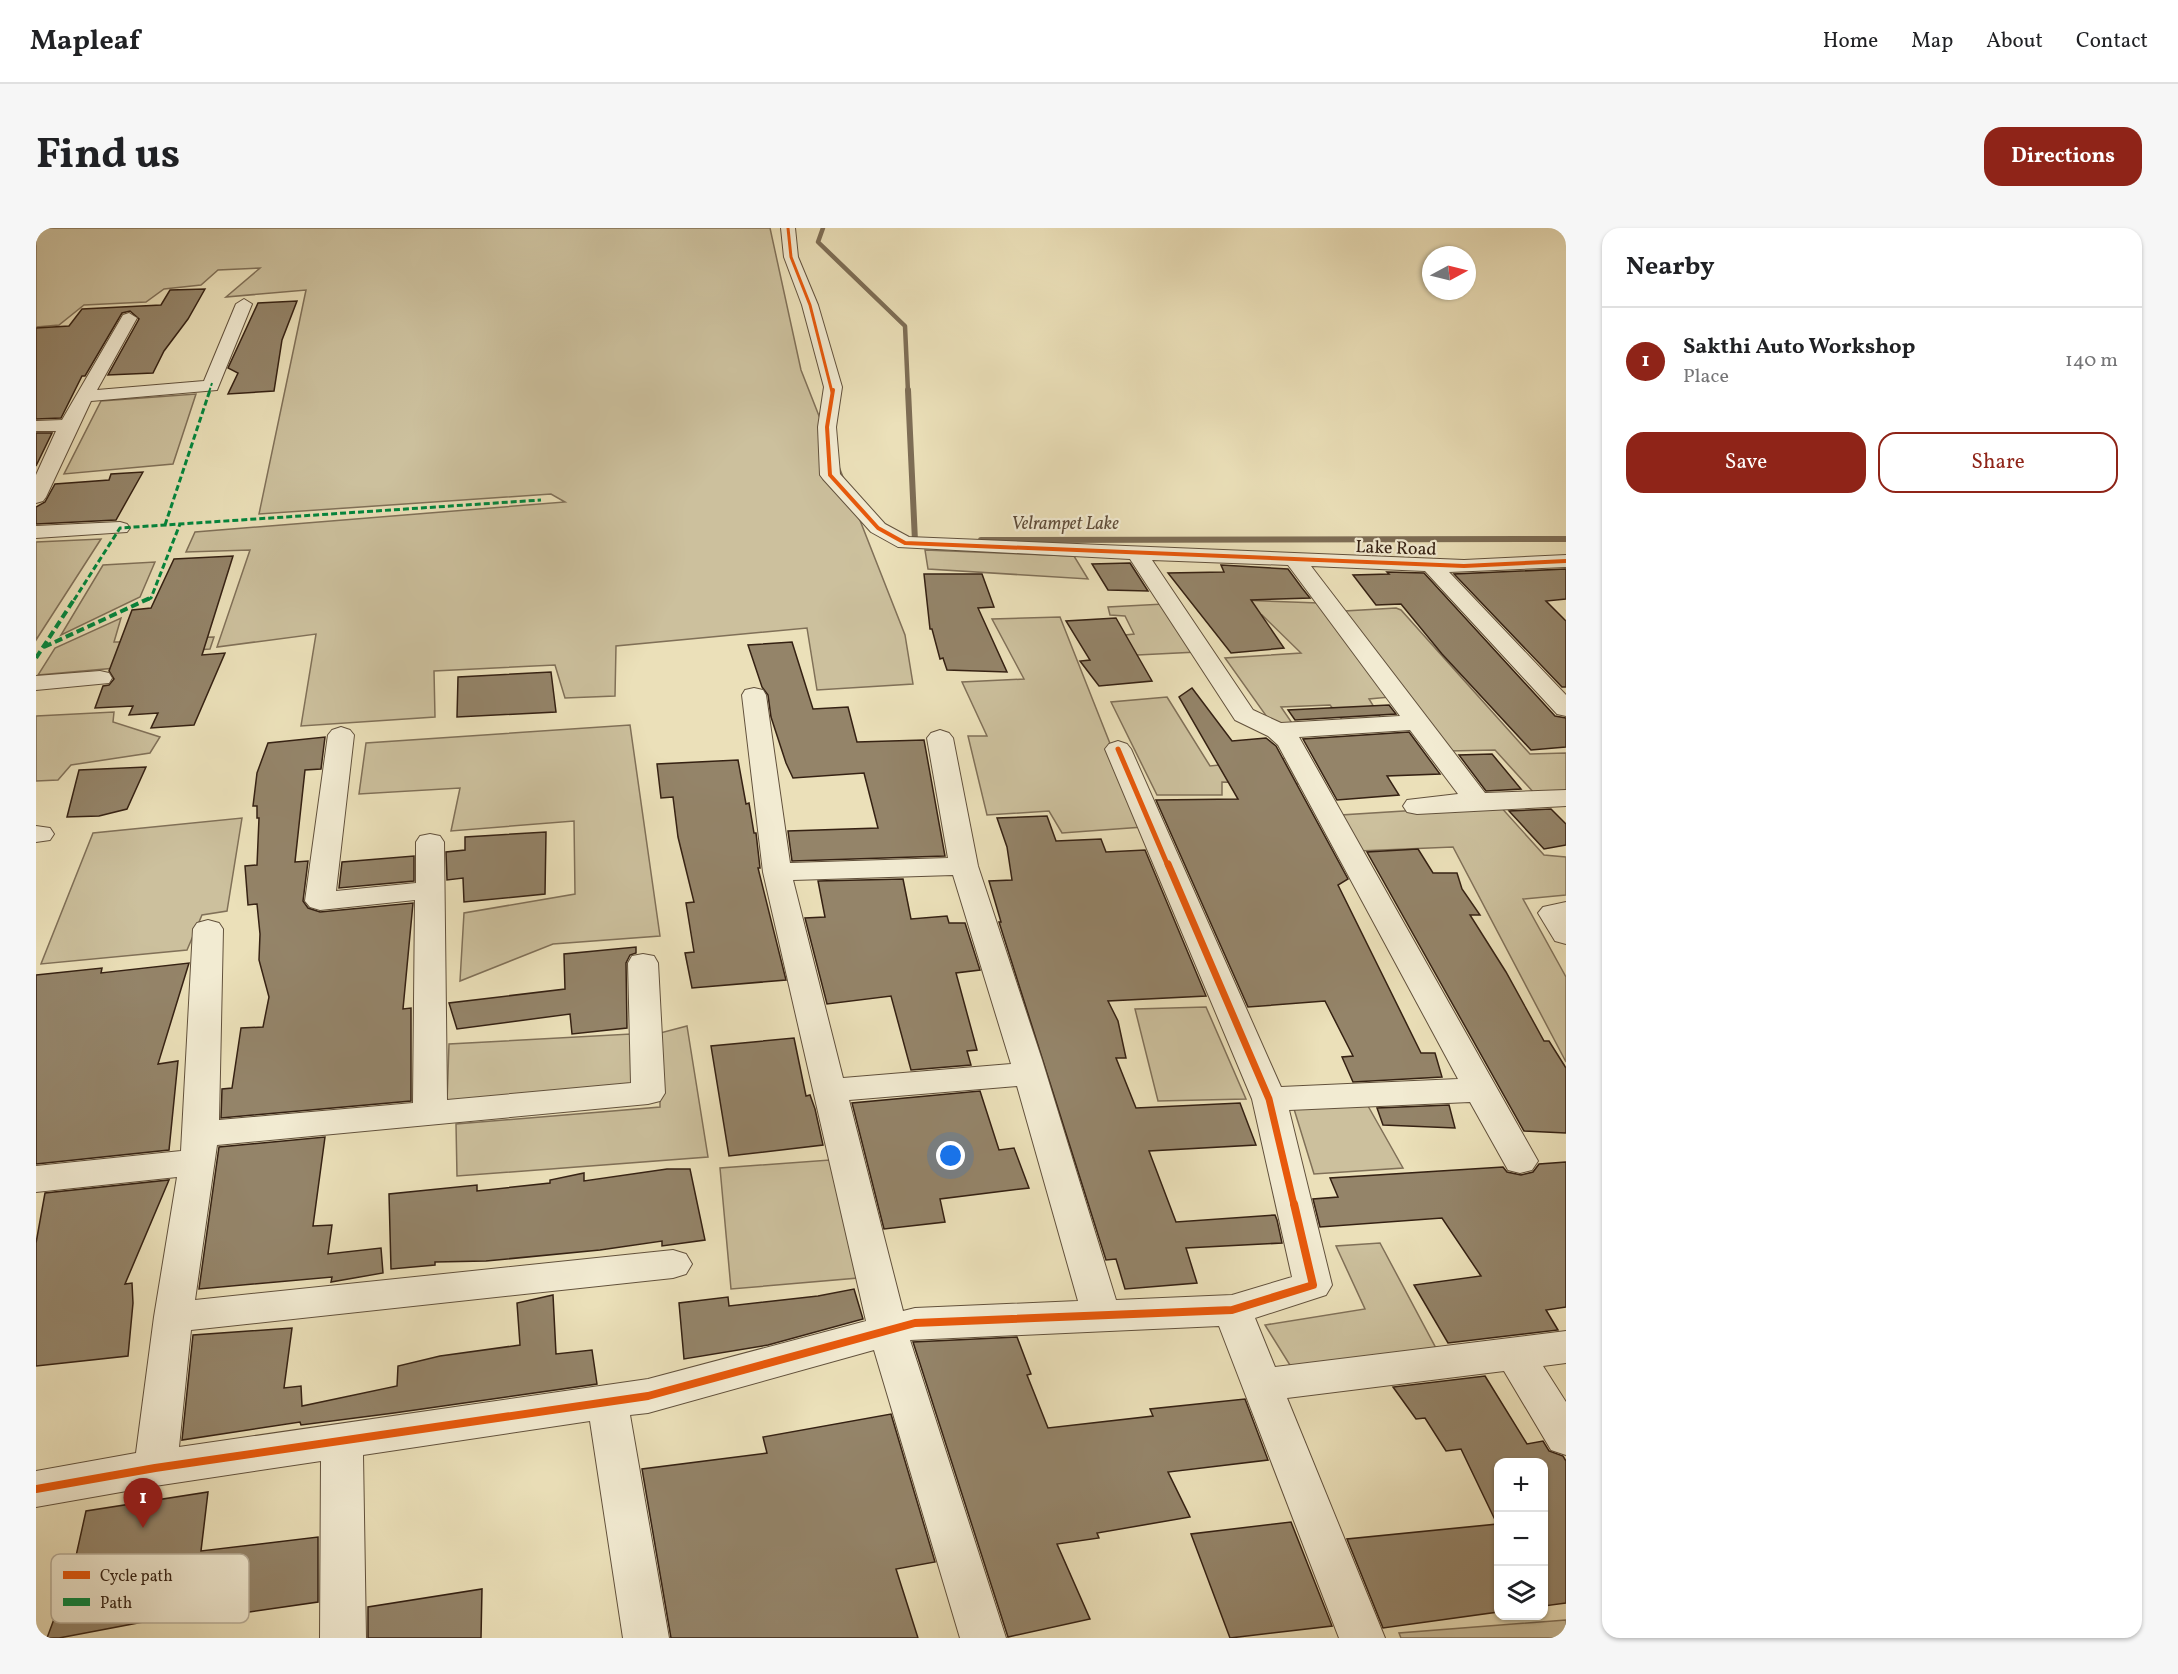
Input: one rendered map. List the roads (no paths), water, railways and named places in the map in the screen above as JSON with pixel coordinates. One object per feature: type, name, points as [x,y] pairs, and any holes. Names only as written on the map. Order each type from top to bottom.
[{"type":"street","name":"Lake Road","points":[[788,228],[790,257],[810,305],[833,387],[827,427],[830,476],[878,528],[905,543],[932,546],[1431,565],[1566,561]]},
{"type":"street","points":[[86,396],[212,385],[244,304]]},
{"type":"street","points":[[36,497],[68,425],[129,318]]},
{"type":"street","points":[[36,426],[68,425]]},
{"type":"street","points":[[36,532],[120,528]]},
{"type":"street","points":[[1138,554],[1244,715],[1277,731],[1289,741],[1478,1090],[1520,1161]]},
{"type":"street","points":[[1295,560],[1477,801]]},
{"type":"street","points":[[1431,565],[1566,709]]},
{"type":"street","points":[[36,683],[100,678]]},
{"type":"street","points":[[754,695],[777,872],[888,1331],[983,1638]]},
{"type":"street","points":[[1277,731],[1418,722]]},
{"type":"street","points":[[341,735],[320,901],[430,890]]},
{"type":"street","points":[[940,738],[964,866],[1030,1074],[1101,1315]]},
{"type":"street","points":[[36,1488],[155,1468],[648,1396],[915,1323],[1232,1310],[1313,1285],[1269,1099],[1118,749]]},
{"type":"street","points":[[1418,806],[1477,801],[1566,798]]},
{"type":"street","points":[[430,842],[430,1113]]},
{"type":"street","points":[[777,872],[964,866]]},
{"type":"street","points":[[1566,911],[1553,913],[1566,935]]},
{"type":"street","points":[[155,1468],[173,1317],[199,1148],[208,929]]},
{"type":"street","points":[[36,1179],[199,1148],[430,1113],[648,1094],[643,963]]},
{"type":"street","points":[[830,1090],[1030,1074]]},
{"type":"street","points":[[1269,1099],[1478,1090]]},
{"type":"street","points":[[173,1317],[673,1264]]},
{"type":"street","points":[[1232,1310],[1362,1638]]},
{"type":"street","points":[[1263,1385],[1566,1347]]},
{"type":"street","points":[[1514,1352],[1566,1438]]},
{"type":"street","points":[[607,1402],[646,1638]]},
{"type":"street","points":[[342,1440],[343,1638]]},
{"type":"waterway","name":"Velrampet Lake","points":[[823,228],[818,242],[905,326],[908,392]]},
{"type":"waterway","name":"Velrampet Lake","points":[[908,390],[915,541],[922,541]]},
{"type":"waterway","name":"Velrampet Lake","points":[[981,540],[1566,539]]},
{"type":"place","name":"Sakthi Auto Workshop","points":[[143,1528]]}]
